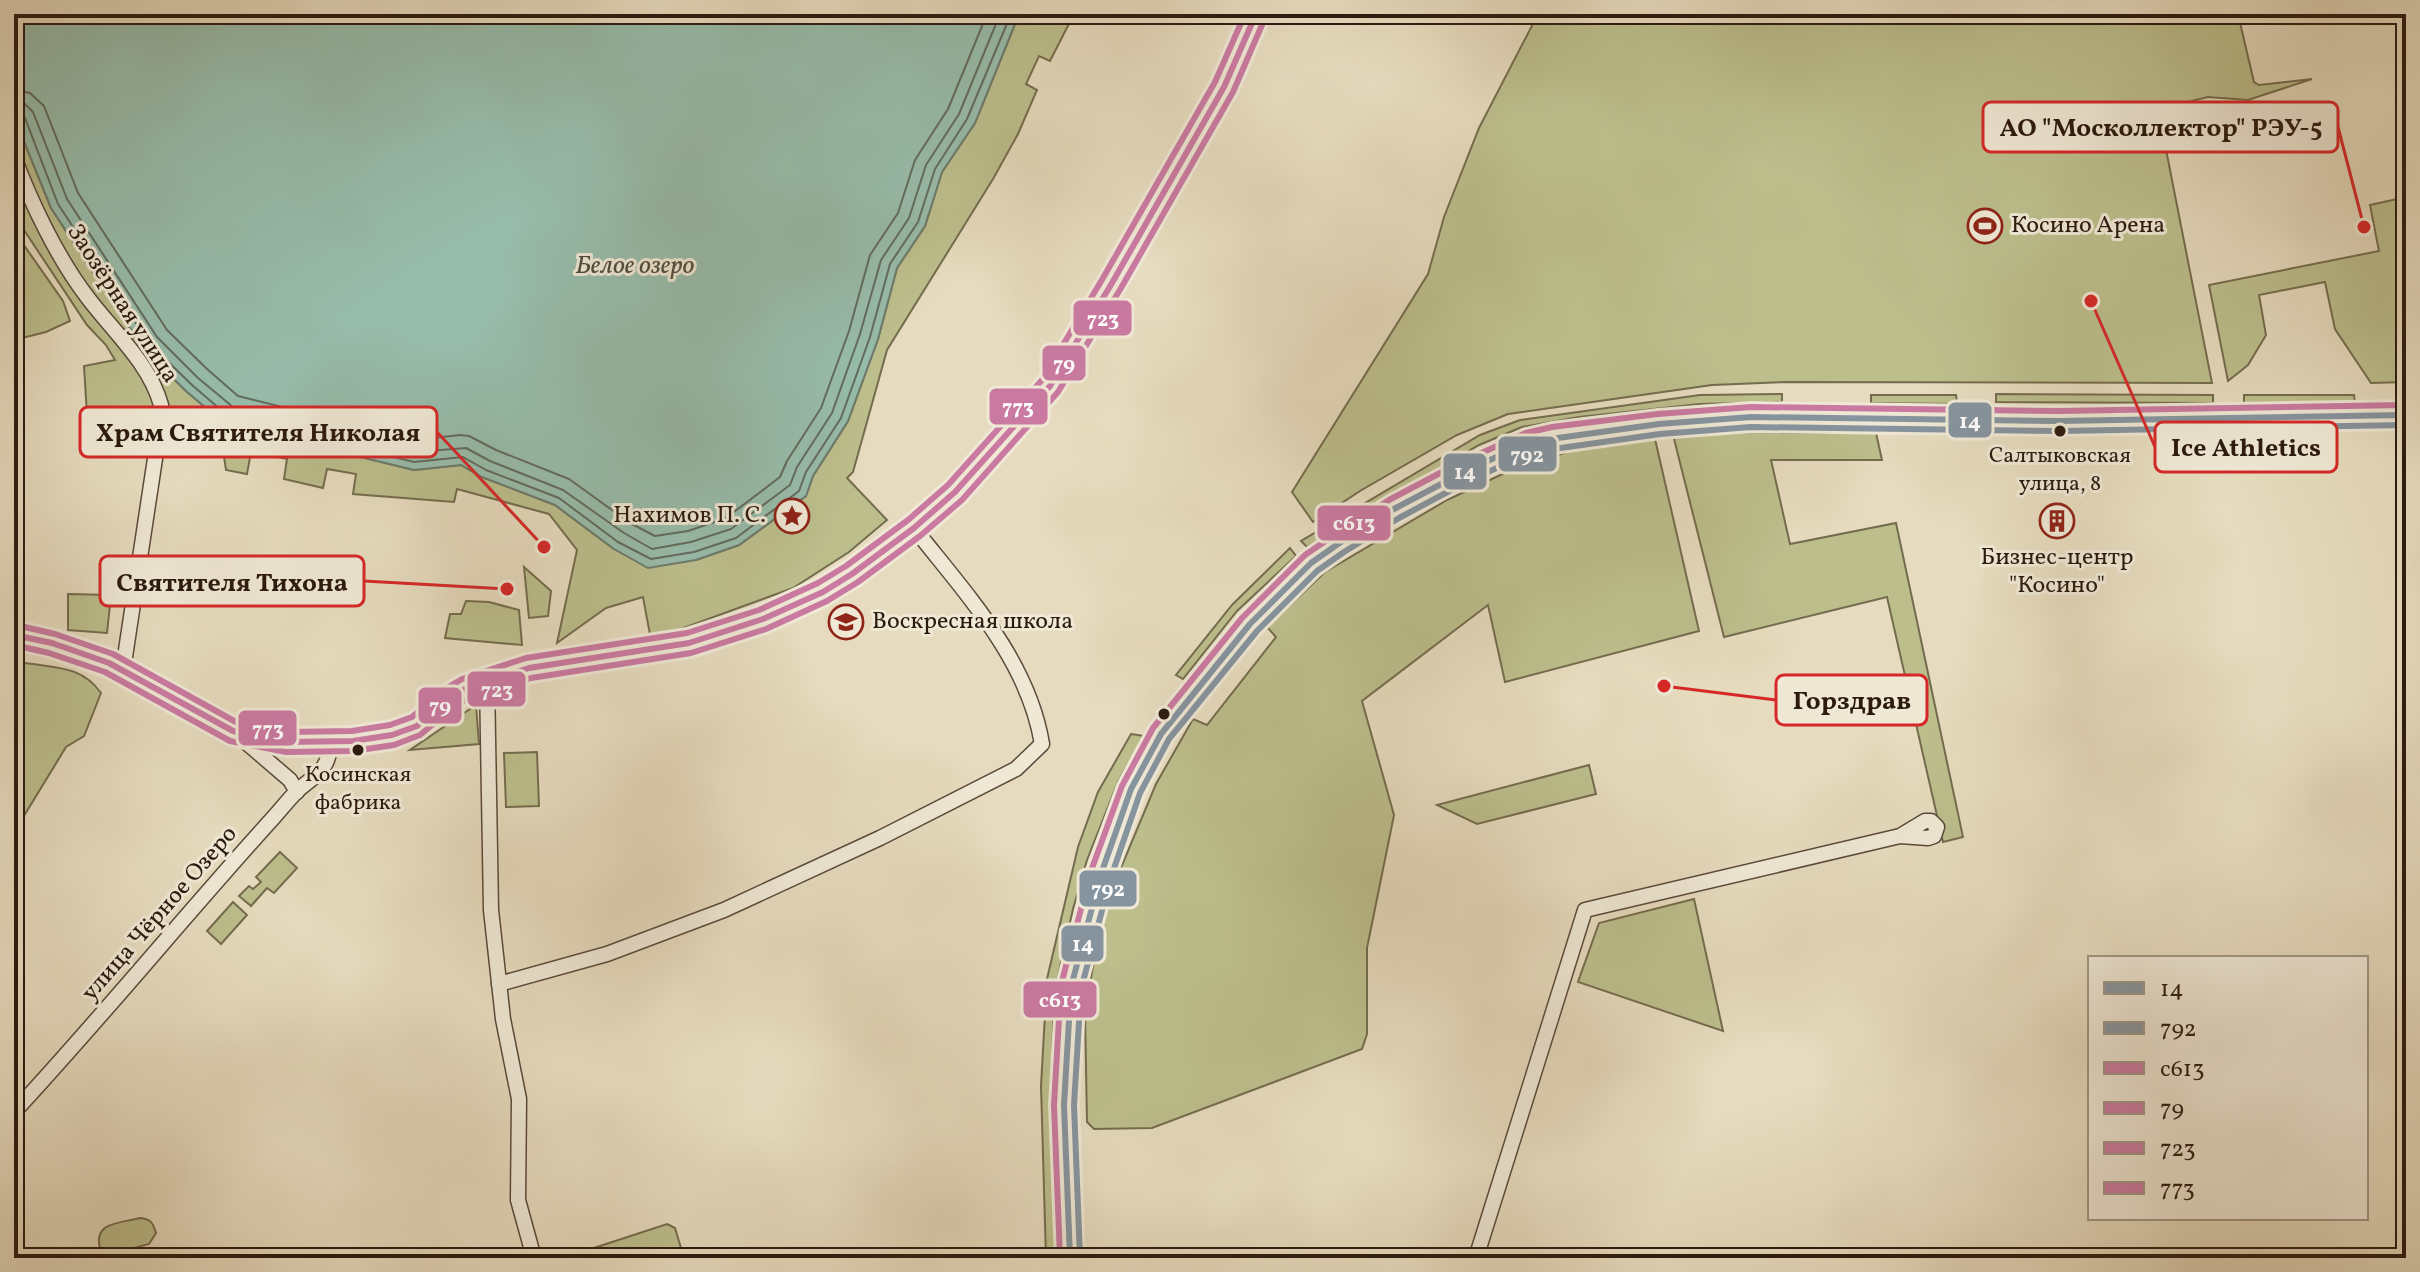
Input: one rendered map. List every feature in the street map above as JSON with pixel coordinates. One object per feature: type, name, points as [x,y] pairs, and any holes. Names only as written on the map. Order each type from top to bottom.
[{"type":"main road","points":[[1070,1258],[1064,1105],[1071,987],[1101,874],[1131,789],[1166,727],[1250,624],[1311,563],[1338,544],[1394,509],[1529,442],[1604,430],[1751,417],[2059,421],[2406,415]]},
{"type":"street","points":[[233,731],[287,742],[372,740],[417,726],[457,694],[487,680],[529,668],[689,643],[730,631],[823,592],[852,574],[914,528],[955,492],[1050,386],[1224,87],[1256,14]]},
{"type":"street","name":"Заозёрная улица","points":[[14,157],[55,244],[86,295],[154,384],[161,405],[164,433],[156,452],[123,670]]},
{"type":"street","points":[[499,984],[607,954],[724,910],[880,838],[1016,769],[1042,744],[1038,718],[1030,698],[994,629],[914,528]]},
{"type":"street","points":[[14,635],[52,643],[123,670],[233,731],[290,780],[297,792]]},
{"type":"street","points":[[487,680],[491,910],[503,1019],[519,1099],[518,1200],[534,1258]]},
{"type":"street","points":[[274,768],[276,748],[287,742]]},
{"type":"street","name":"улица Чёрное Озеро","points":[[14,1112],[106,1010],[192,907],[297,792],[323,771],[330,759],[331,742]]},
{"type":"street","points":[[1476,1258],[1585,910],[1900,836]]},
{"type":"shaded area","points":[[1019,14],[1074,14],[1050,61],[1039,56],[1026,84],[1037,90],[1018,134],[887,350],[853,472],[847,478],[887,520],[849,552],[793,588],[651,640],[643,597],[606,608],[557,643],[577,550],[549,514],[457,489],[454,502],[353,494],[356,474],[327,469],[323,488],[284,479],[287,459],[255,452],[251,452],[247,474],[226,470],[223,450],[151,446],[89,448],[84,366],[115,360],[87,325],[14,215],[14,108],[51,208],[143,349],[225,424],[414,470],[461,465],[482,477],[555,505],[614,549],[696,560],[739,545],[806,496],[813,476],[848,421],[878,339],[897,268],[925,226],[942,172],[975,123]]},
{"type":"shaded area","points":[[1538,14],[2238,14],[2254,82],[2259,85],[2312,79],[2248,100],[2208,97],[2158,109],[2212,383],[1785,382],[1712,385],[1508,414],[1457,435],[1313,522],[1292,492],[1428,274],[1444,217],[1479,128]]},
{"type":"shaded area","points":[[2406,197],[2406,382],[2371,383],[2335,329],[2325,282],[2259,295],[2266,335],[2248,365],[2228,381],[2209,285],[2379,251],[2370,205]]},
{"type":"shaded area","points":[[14,231],[63,301],[70,321],[46,332],[14,340]]},
{"type":"shaded area","points":[[1782,394],[1782,402],[1700,404],[1579,417],[1522,427],[1479,445],[1307,547],[1301,541],[1480,435],[1520,420],[1700,395]]},
{"type":"shaded area","points":[[1996,394],[2213,395],[2213,403],[1996,402]]},
{"type":"shaded area","points":[[1871,395],[1956,395],[1957,404],[1871,403]]},
{"type":"shaded area","points":[[2244,395],[2354,395],[2355,403],[2244,403]]},
{"type":"shaded area","points":[[1719,432],[1876,433],[1882,460],[1771,460],[1790,544],[1896,523],[1963,837],[1943,842],[1887,597],[1724,637],[1673,435]]},
{"type":"shaded area","points":[[1655,439],[1699,631],[1505,682],[1488,605],[1362,701],[1394,815],[1367,948],[1367,1034],[1362,1049],[1152,1128],[1094,1129],[1087,1122],[1085,1013],[1102,913],[1156,784],[1193,719],[1207,725],[1276,637],[1267,627],[1325,572],[1447,500],[1509,471],[1570,451]]},
{"type":"shaded area","points":[[1290,548],[1296,556],[1237,611],[1183,679],[1176,675],[1232,605]]},
{"type":"shaded area","points":[[524,567],[551,591],[548,616],[529,618]]},
{"type":"shaded area","points":[[68,594],[111,595],[107,633],[68,630]]},
{"type":"shaded area","points":[[466,601],[489,602],[519,610],[522,645],[445,638],[450,614],[461,614]]},
{"type":"shaded area","points":[[26,663],[77,673],[94,684],[101,693],[84,736],[66,747],[14,828],[14,668]]},
{"type":"shaded area","points":[[476,705],[479,744],[410,750]]},
{"type":"shaded area","points":[[1131,734],[1144,736],[1118,782],[1087,860],[1054,994],[1051,1097],[1056,1258],[1046,1258],[1041,1086],[1047,979],[1078,847],[1098,792]]},
{"type":"shaded area","points":[[537,752],[539,806],[506,807],[504,753]]},
{"type":"shaded area","points":[[1589,765],[1596,794],[1477,824],[1437,805]]},
{"type":"shaded area","points":[[280,852],[297,868],[274,893],[267,888],[251,906],[239,896],[249,886],[253,889],[261,882],[256,877]]},
{"type":"shaded area","points":[[1694,899],[1723,1031],[1578,982],[1599,923]]},
{"type":"shaded area","points":[[233,902],[247,915],[221,944],[207,931]]},
{"type":"shaded area","points":[[140,1218],[153,1224],[156,1233],[149,1244],[112,1254],[100,1248],[99,1239],[105,1228]]},
{"type":"shaded area","points":[[667,1224],[675,1228],[684,1258],[588,1258],[594,1248]]},
{"type":"water","name":"Белое озеро","points":[[14,14],[1019,14],[975,123],[942,172],[925,226],[897,268],[878,339],[848,421],[813,476],[806,496],[739,545],[696,560],[648,568],[614,549],[555,505],[482,477],[461,465],[414,470],[225,424],[186,391],[144,349],[51,208],[14,108]]},
{"type":"transit line","name":"773","points":[[16,625],[55,634],[113,654],[236,722],[288,732],[352,731],[390,725],[412,717],[442,691],[462,679],[526,658],[687,633],[759,610],[818,583],[908,520],[948,485],[1042,380],[1215,82],[1245,14]]},
{"type":"transit line","name":"79","points":[[14,635],[52,643],[109,663],[233,731],[287,742],[353,741],[392,735],[417,726],[448,699],[467,688],[529,668],[689,643],[763,619],[823,592],[914,528],[955,492],[1050,386],[1224,87],[1256,14]]},
{"type":"transit line","name":"723","points":[[14,645],[105,672],[230,741],[286,752],[353,751],[394,745],[420,735],[471,697],[531,678],[691,653],[766,629],[827,601],[920,536],[962,500],[1058,392],[1233,92],[1265,18]]},
{"type":"transit line","name":"с613","points":[[1060,1258],[1054,1105],[1061,985],[1091,871],[1122,786],[1153,728],[1242,618],[1305,555],[1389,500],[1459,463],[1526,433],[1658,414],[1751,407],[2059,411],[2406,405]]},
{"type":"transit line","name":"14","points":[[1070,1258],[1064,1105],[1071,987],[1101,874],[1131,789],[1161,734],[1250,624],[1311,563],[1338,544],[1394,509],[1529,442],[1659,424],[1751,417],[2059,421],[2406,415]]},
{"type":"transit line","name":"792","points":[[1080,1258],[1074,1105],[1081,989],[1111,877],[1140,793],[1169,739],[1257,631],[1317,571],[1344,552],[1468,481],[1532,452],[1660,434],[1751,427],[2059,431],[2406,425]]},
{"type":"place","name":"Косино Арена","points":[[1985,226]]},
{"type":"place","name":"АО \"Москоллектор\" РЭУ-5","points":[[2364,227]]},
{"type":"place","name":"Ice Athletics","points":[[2091,301]]},
{"type":"place","name":"Салтыковская улица, 8","points":[[2060,431]]},
{"type":"place","name":"Нахимов П. С.","points":[[792,516]]},
{"type":"place","name":"Бизнес-центр \"Косино\"","points":[[2057,521]]},
{"type":"place","name":"Храм Святителя Николая","points":[[544,547]]},
{"type":"place","name":"Святителя Тихона","points":[[507,589]]},
{"type":"place","name":"Воскресная школа","points":[[846,622]]},
{"type":"place","name":"Горздрав","points":[[1664,686]]},
{"type":"place","name":"Косинская фабрика","points":[[358,750]]}]
